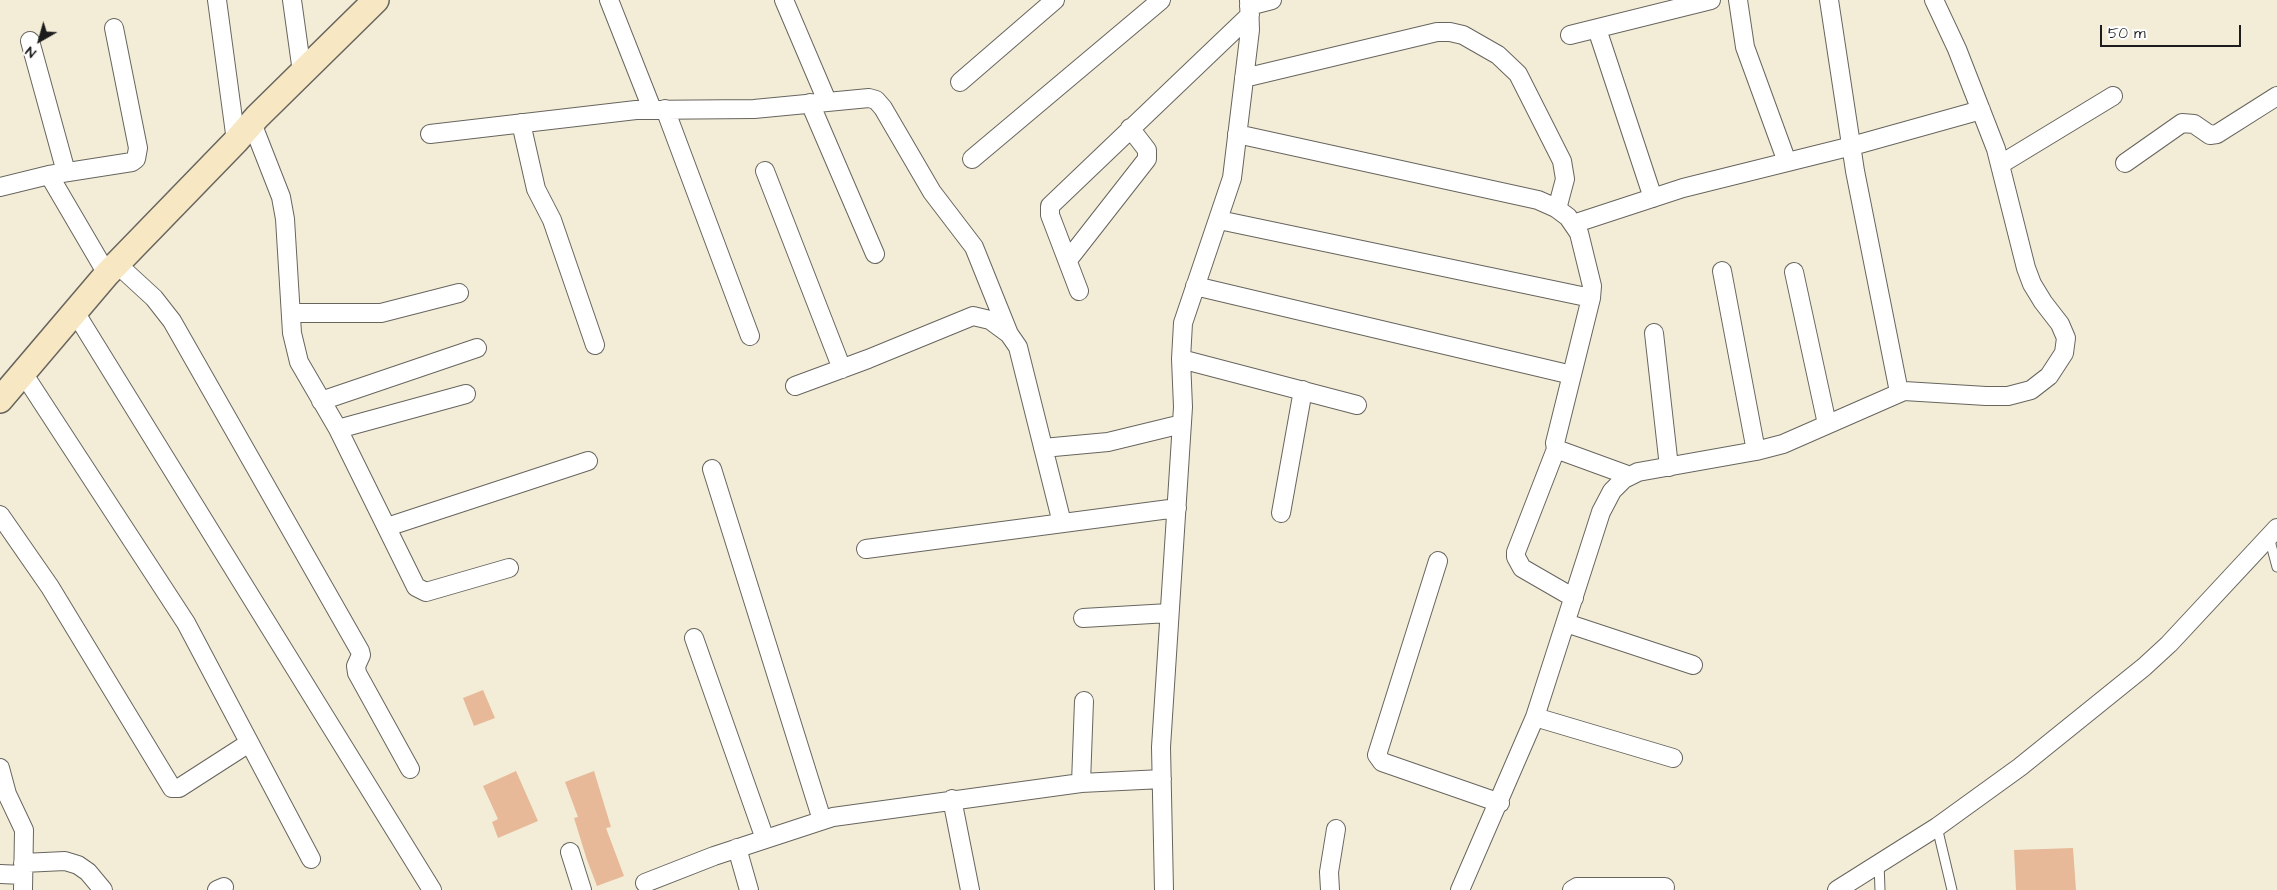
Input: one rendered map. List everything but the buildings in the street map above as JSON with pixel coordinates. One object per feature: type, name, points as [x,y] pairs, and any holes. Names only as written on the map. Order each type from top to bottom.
[{"type":"street","points":[[217,0],[244,132],[281,197],[285,219],[294,349],[299,362],[338,429],[416,587],[426,592],[509,568]]},
{"type":"street","points":[[292,0],[302,72]]},
{"type":"street","points":[[311,859],[186,623],[8,384],[112,269],[302,72],[376,0]]},
{"type":"street","points":[[610,0],[658,109],[750,336]]},
{"type":"street","points":[[784,0],[827,101]]},
{"type":"street","points":[[960,82],[1055,0]]},
{"type":"street","points":[[972,159],[1161,0]]},
{"type":"street","points":[[1079,291],[1050,214],[1050,206],[1250,7],[1272,0]]},
{"type":"street","points":[[1570,35],[1711,0]]},
{"type":"street","points":[[1738,0],[1745,47],[1786,162]]},
{"type":"street","points":[[1830,0],[1852,146],[1900,392]]},
{"type":"street","points":[[1460,890],[1500,803],[1535,717],[1601,512],[1612,491],[1638,472],[1756,451],[1783,444],[1904,391],[2008,396],[2031,390],[2049,376],[2064,353],[2066,338],[2060,324],[2036,290],[2026,268],[2001,164],[1957,49],[1934,0]]},
{"type":"street","points":[[1164,890],[1162,728],[1184,401],[1181,359],[1183,323],[1232,178],[1250,7]]},
{"type":"street","points":[[0,187],[49,175],[132,162],[138,154],[114,28]]},
{"type":"street","points":[[1597,28],[1653,198]]},
{"type":"street","points":[[1244,78],[1437,32],[1463,35],[1508,62],[1518,74],[1562,160],[1565,179],[1557,209]]},
{"type":"street","points":[[30,41],[66,172]]},
{"type":"street","points":[[2001,164],[2113,96]]},
{"type":"street","points":[[2125,163],[2182,123],[2194,124],[2210,135],[2217,134],[2277,96]]},
{"type":"street","points":[[430,134],[658,109],[754,109],[827,101],[868,98],[876,100],[883,108],[932,192],[974,247],[1009,334],[1018,347],[1062,523]]},
{"type":"street","points":[[810,103],[876,254]]},
{"type":"street","points":[[1572,224],[1653,198],[1981,110]]},
{"type":"street","points":[[521,123],[536,189],[552,220],[595,345]]},
{"type":"street","points":[[1068,260],[1147,158],[1147,150],[1130,128]]},
{"type":"street","points":[[1237,134],[1538,200],[1557,209],[1579,233],[1592,286],[1591,298],[1555,443],[1556,449],[1516,552],[1516,557],[1522,568],[1574,598]]},
{"type":"street","points":[[765,171],[842,369]]},
{"type":"street","points":[[49,175],[112,269],[154,298],[172,321],[360,651],[362,655],[356,666],[357,673],[410,769]]},
{"type":"street","points":[[1219,220],[1591,298]]},
{"type":"street","points":[[1722,271],[1756,451]]},
{"type":"street","points":[[1794,272],[1827,424]]},
{"type":"street","points":[[1195,286],[1572,375]]},
{"type":"street","points":[[291,313],[381,313],[459,293]]},
{"type":"street","points":[[75,312],[432,890]]},
{"type":"street","points":[[795,386],[973,316],[990,320],[1009,334]]},
{"type":"street","points":[[1654,333],[1669,467]]},
{"type":"street","points":[[321,401],[477,348]]},
{"type":"street","points":[[1181,359],[1357,405]]},
{"type":"street","points":[[1281,513],[1303,390]]},
{"type":"street","points":[[338,429],[466,394]]},
{"type":"street","points":[[1043,448],[1108,442],[1182,424]]},
{"type":"street","points":[[1556,449],[1630,476]]},
{"type":"street","points":[[386,528],[588,460]]},
{"type":"street","points":[[712,469],[822,820]]},
{"type":"street","points":[[866,549],[1176,508]]},
{"type":"street","points":[[0,515],[50,587],[172,788],[179,788],[249,742]]},
{"type":"street","points":[[1837,890],[1937,827],[2020,767],[2157,656],[2273,533]]},
{"type":"street","points":[[1438,561],[1377,755],[1382,762],[1500,803]]},
{"type":"street","points":[[1083,618],[1169,613]]},
{"type":"street","points":[[1566,623],[1692,665]]},
{"type":"street","points":[[694,638],[766,839]]},
{"type":"street","points":[[1081,783],[1084,701]]},
{"type":"street","points":[[1535,717],[1674,758]]},
{"type":"street","points":[[0,768],[7,794],[24,830],[23,876]]},
{"type":"street","points":[[645,883],[737,848],[822,820],[952,799],[1081,783],[1162,779]]},
{"type":"street","points":[[952,799],[970,890]]},
{"type":"street","points":[[1330,890],[1330,863],[1336,829]]},
{"type":"street","points":[[737,848],[749,890]]},
{"type":"street","points":[[570,852],[582,890]]},
{"type":"street","points":[[0,874],[23,876],[65,862],[78,865],[88,872],[103,890]]},
{"type":"street","points":[[1572,890],[1577,887],[1664,887]]},
{"type":"lane","points":[[2273,533],[2277,566]]},
{"type":"lane","points":[[1937,827],[1952,890]]},
{"type":"lane","points":[[1879,863],[1880,890]]}]
